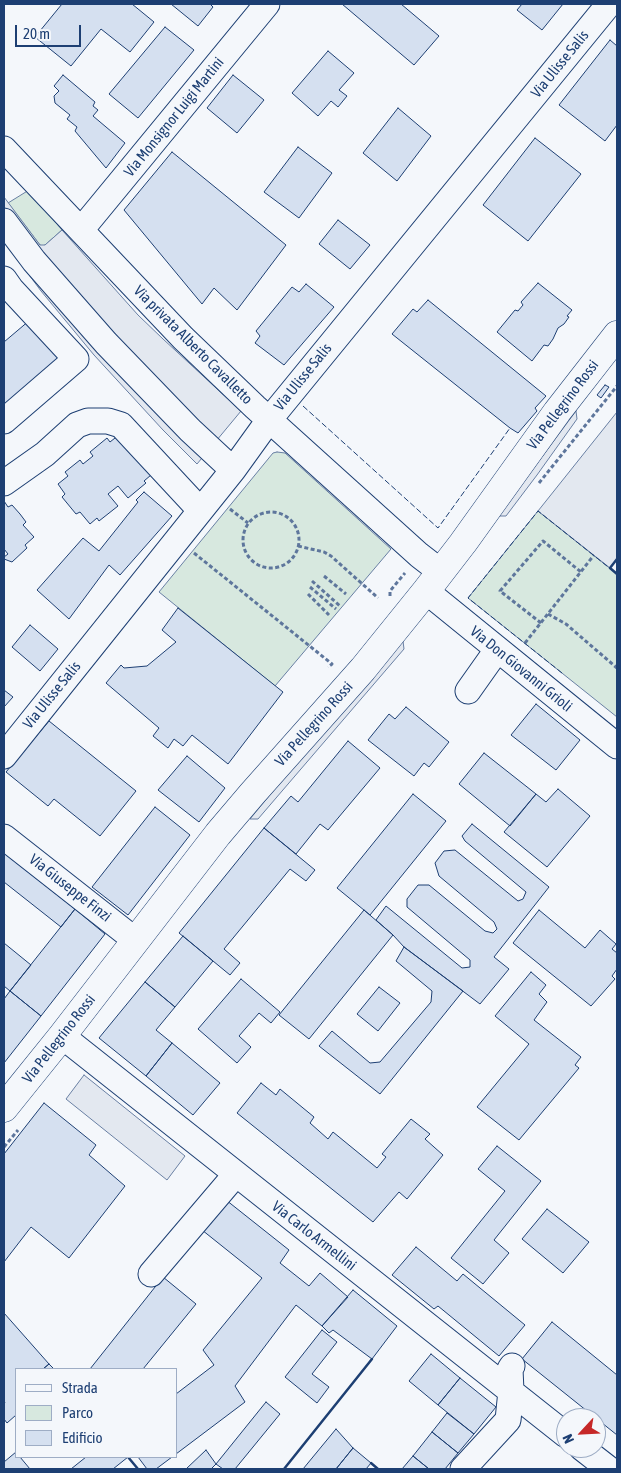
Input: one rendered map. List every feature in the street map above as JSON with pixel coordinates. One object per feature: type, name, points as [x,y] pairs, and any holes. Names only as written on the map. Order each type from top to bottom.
[{"type":"main road","name":"Via Pellegrino Rossi","points":[[4,1108],[218,834],[363,669],[434,581],[563,404],[617,335]]},
{"type":"street","name":"Via Monsignor Luigi Martini","points":[[81,230],[267,4]]},
{"type":"street","name":"Via Ulisse Salis","points":[[4,756],[232,470],[269,420],[610,4]]},
{"type":"street","name":"Via privata Alberto Cavalletto","points":[[4,149],[13,175],[81,230],[184,338],[269,420],[419,555],[434,581]]},
{"type":"street","points":[[4,221],[34,261],[106,343],[232,470]]},
{"type":"street","points":[[4,420],[76,358],[6,288]]},
{"type":"street","points":[[4,483],[45,454],[76,425],[88,421],[108,421],[121,425],[200,510]]},
{"type":"street","name":"Via Don Giovanni Grioli","points":[[434,581],[617,746]]},
{"type":"street","points":[[468,691],[509,649]]},
{"type":"street","name":"Via Giuseppe Finzi","points":[[4,837],[135,940]]},
{"type":"street","name":"Via Carlo Armellini","points":[[62,1036],[556,1427]]},
{"type":"street","points":[[151,1274],[236,1174]]},
{"type":"street","points":[[463,1469],[508,1420],[511,1391],[510,1369],[512,1366]]},
{"type":"street","points":[[594,1458],[608,1469]]},
{"type":"path","points":[[537,486],[617,386]]},
{"type":"path","points":[[224,504],[248,523]]},
{"type":"path","points":[[271,512],[285,516],[294,524],[299,538],[298,550],[289,562],[277,568],[260,567],[252,561],[244,550],[243,535],[248,523],[259,514],[271,512]]},
{"type":"path","points":[[541,623],[500,591],[543,541],[581,572]]},
{"type":"path","points":[[298,546],[324,552],[331,556],[378,598]]},
{"type":"path","points":[[188,548],[332,664]]},
{"type":"path","points":[[509,649],[541,623],[594,555]]},
{"type":"path","points":[[324,576],[346,594]]},
{"type":"path","points":[[312,581],[340,606]]},
{"type":"path","points":[[310,587],[336,609]]},
{"type":"path","points":[[308,594],[329,615]]},
{"type":"path","points":[[548,614],[566,624],[617,668]]},
{"type":"green space","points":[[29,190],[62,230],[42,246],[8,203]]},
{"type":"green space","points":[[273,453],[285,453],[391,549],[275,686],[159,592]]},
{"type":"green space","points":[[538,511],[617,574],[617,717],[468,598]]},
{"type":"shaded area","points":[[4,197],[40,245],[45,245],[62,230],[138,315],[241,411],[197,464],[94,355],[41,291],[4,241]]},
{"type":"shaded area","points":[[576,411],[577,419],[537,475],[506,516],[498,516]]},
{"type":"shaded area","points":[[617,412],[617,559],[610,568],[538,511]]},
{"type":"shaded area","points":[[403,641],[404,649],[258,819],[250,819],[297,762]]},
{"type":"shaded area","points":[[84,1075],[185,1156],[167,1180],[66,1099]]},
{"type":"building","points":[[62,4],[132,4],[154,22],[130,52],[101,29],[71,66],[35,37]]},
{"type":"building","points":[[171,4],[210,4],[213,7],[198,26]]},
{"type":"building","points":[[342,4],[401,4],[439,36],[414,65]]},
{"type":"building","points":[[522,4],[563,4],[542,30],[517,10]]},
{"type":"building","points":[[165,27],[194,50],[138,118],[109,94]]},
{"type":"building","points":[[610,40],[617,46],[617,125],[605,141],[559,105]]},
{"type":"building","points":[[328,51],[354,73],[339,90],[347,96],[338,107],[331,101],[318,116],[292,93]]},
{"type":"building","points":[[63,75],[95,102],[93,106],[98,110],[93,116],[125,143],[106,168],[75,131],[77,127],[67,119],[70,115],[55,103],[54,96],[59,91],[54,86]]},
{"type":"building","points":[[233,75],[264,100],[237,133],[207,108]]},
{"type":"building","points":[[398,108],[431,136],[397,181],[363,153]]},
{"type":"building","points":[[535,138],[581,174],[528,241],[483,205]]},
{"type":"building","points":[[298,147],[332,173],[299,218],[264,192]]},
{"type":"building","points":[[172,152],[286,245],[237,310],[214,288],[202,304],[124,210]]},
{"type":"building","points":[[338,220],[370,245],[350,269],[319,244]]},
{"type":"building","points":[[538,283],[572,310],[564,324],[558,328],[548,346],[544,345],[532,361],[497,332],[515,310],[518,311],[523,305],[521,302]]},
{"type":"building","points":[[306,284],[334,307],[284,365],[255,343],[260,336],[256,331],[292,287],[299,292]]},
{"type":"building","points":[[428,300],[546,396],[535,408],[537,411],[518,433],[392,334],[413,309],[417,312]]},
{"type":"building","points":[[30,320],[62,355],[4,407],[4,342]]},
{"type":"building","points":[[605,385],[609,387],[601,398],[597,395]]},
{"type":"building","points":[[120,434],[151,475],[144,481],[146,483],[128,498],[118,486],[108,494],[118,506],[99,521],[97,518],[90,524],[80,512],[76,514],[62,497],[65,494],[58,484],[68,476],[65,472],[80,460],[83,464],[93,456],[90,452],[107,438],[110,442]]},
{"type":"building","points":[[144,492],[172,516],[120,575],[109,565],[69,619],[37,590],[83,538],[99,551],[138,502],[136,500]]},
{"type":"building","points":[[4,501],[8,507],[12,505],[20,514],[26,522],[23,525],[34,537],[25,545],[27,548],[12,562],[4,559],[8,554],[4,549]]},
{"type":"building","points":[[178,608],[283,692],[228,764],[192,735],[183,746],[174,739],[168,748],[153,736],[159,728],[106,683],[121,665],[124,668],[147,666],[176,642],[162,630]]},
{"type":"building","points":[[30,625],[58,649],[40,671],[12,647]]},
{"type":"building","points":[[4,690],[13,697],[4,707]]},
{"type":"building","points":[[536,704],[580,740],[556,770],[511,735]]},
{"type":"building","points":[[406,707],[449,742],[429,767],[424,763],[414,776],[368,740],[389,714],[395,719]]},
{"type":"building","points":[[49,721],[136,791],[100,836],[54,799],[48,806],[6,772]]},
{"type":"building","points":[[348,741],[380,768],[328,830],[320,824],[296,854],[264,828],[291,796],[298,802]]},
{"type":"building","points":[[484,753],[536,794],[510,826],[459,784]]},
{"type":"building","points":[[187,756],[225,788],[199,822],[158,790]]},
{"type":"building","points":[[558,789],[590,816],[547,867],[504,832],[536,794],[546,802]]},
{"type":"building","points":[[413,794],[446,821],[370,915],[337,888]]},
{"type":"building","points":[[155,807],[190,835],[128,915],[92,887]]},
{"type":"building","points":[[472,824],[549,887],[494,957],[509,969],[480,1004],[404,947],[376,920],[386,906],[462,968],[470,967],[470,960],[407,907],[407,899],[418,885],[429,885],[485,931],[493,933],[497,929],[494,922],[439,876],[435,863],[444,851],[455,850],[518,901],[523,899],[526,892],[465,841],[462,836]]},
{"type":"building","points":[[264,828],[315,870],[306,881],[290,869],[224,949],[240,963],[230,975],[179,933]]},
{"type":"building","points":[[4,853],[75,909],[61,927],[4,882]]},
{"type":"building","points":[[75,909],[105,934],[41,1016],[10,991]]},
{"type":"building","points":[[364,910],[393,935],[309,1039],[279,1015]]},
{"type":"building","points":[[539,910],[585,948],[600,930],[616,944],[612,949],[617,953],[617,969],[612,976],[615,979],[591,1006],[513,943]]},
{"type":"building","points":[[183,936],[213,961],[175,1007],[145,982]]},
{"type":"building","points":[[4,943],[31,965],[10,991],[4,986]]},
{"type":"building","points":[[404,947],[463,991],[380,1094],[319,1046],[332,1031],[370,1063],[380,1062],[431,1002],[432,991],[396,961]]},
{"type":"building","points":[[531,972],[546,985],[539,994],[547,1002],[534,1020],[581,1057],[575,1065],[579,1068],[519,1140],[477,1107],[529,1044],[495,1016]]},
{"type":"building","points":[[241,979],[280,1012],[271,1023],[259,1013],[239,1036],[251,1047],[237,1063],[198,1029]]},
{"type":"building","points":[[145,982],[175,1007],[156,1030],[172,1043],[146,1076],[99,1038]]},
{"type":"building","points":[[379,987],[400,1003],[378,1031],[357,1014]]},
{"type":"building","points":[[10,991],[41,1016],[4,1063],[4,999]]},
{"type":"building","points":[[172,1043],[220,1083],[193,1115],[146,1076]]},
{"type":"building","points":[[261,1083],[276,1095],[280,1089],[314,1117],[310,1123],[328,1139],[333,1132],[377,1168],[386,1157],[382,1154],[411,1119],[430,1134],[425,1139],[443,1155],[407,1199],[399,1192],[373,1222],[237,1113]]},
{"type":"building","points":[[44,1103],[96,1145],[89,1155],[125,1186],[69,1258],[31,1227],[4,1262],[4,1154]]},
{"type":"building","points":[[497,1146],[541,1181],[494,1240],[509,1253],[483,1284],[451,1258],[505,1191],[478,1169]]},
{"type":"building","points":[[226,1200],[289,1250],[280,1263],[309,1286],[320,1273],[348,1297],[322,1326],[296,1305],[235,1386],[245,1402],[178,1452],[178,1392],[214,1365],[203,1350],[262,1278],[202,1230]]},
{"type":"building","points":[[547,1209],[589,1242],[563,1273],[522,1239]]},
{"type":"building","points":[[416,1247],[457,1281],[463,1274],[525,1325],[499,1356],[438,1306],[434,1309],[392,1275]]},
{"type":"building","points":[[163,1277],[196,1304],[144,1368],[91,1368]]},
{"type":"building","points":[[353,1290],[397,1326],[372,1359],[333,1330],[329,1333],[322,1326]]},
{"type":"building","points":[[4,1313],[49,1364],[44,1368],[15,1368],[15,1416],[7,1423],[4,1419]]},
{"type":"building","points":[[552,1322],[617,1375],[617,1435],[606,1426],[606,1408],[583,1408],[522,1359]]},
{"type":"building","points":[[322,1330],[337,1342],[312,1374],[329,1387],[317,1403],[285,1377]]},
{"type":"building","points":[[431,1354],[460,1378],[438,1405],[409,1381]]},
{"type":"building","points":[[49,1364],[53,1368],[44,1368]]},
{"type":"building","points":[[460,1378],[496,1407],[474,1434],[438,1405]]},
{"type":"building","points":[[266,1402],[280,1414],[235,1469],[223,1469],[216,1464]]},
{"type":"building","points":[[447,1413],[474,1434],[458,1453],[432,1432]]},
{"type":"building","points":[[336,1429],[353,1448],[336,1469],[303,1469]]},
{"type":"building","points":[[432,1432],[458,1453],[445,1469],[429,1469],[413,1456]]},
{"type":"building","points":[[353,1448],[371,1463],[366,1469],[336,1469]]},
{"type":"building","points":[[206,1450],[216,1464],[211,1469],[186,1469]]},
{"type":"building","points":[[15,1453],[15,1458],[21,1458],[30,1469],[4,1469],[4,1462]]},
{"type":"building","points":[[413,1456],[429,1469],[402,1469]]},
{"type":"building","points":[[85,1458],[127,1458],[113,1469],[71,1469]]},
{"type":"building","points":[[139,1458],[171,1458],[156,1469],[147,1469]]},
{"type":"fence","points":[[303,406],[438,528],[510,428]]},
{"type":"fence","points":[[562,673],[468,598],[538,511],[617,574]]},
{"type":"wall","points":[[617,559],[610,568],[617,574]]},
{"type":"wall","points":[[284,1469],[372,1359]]},
{"type":"wall","points":[[129,1458],[138,1469]]},
{"type":"wall","points":[[371,1463],[378,1469]]}]
